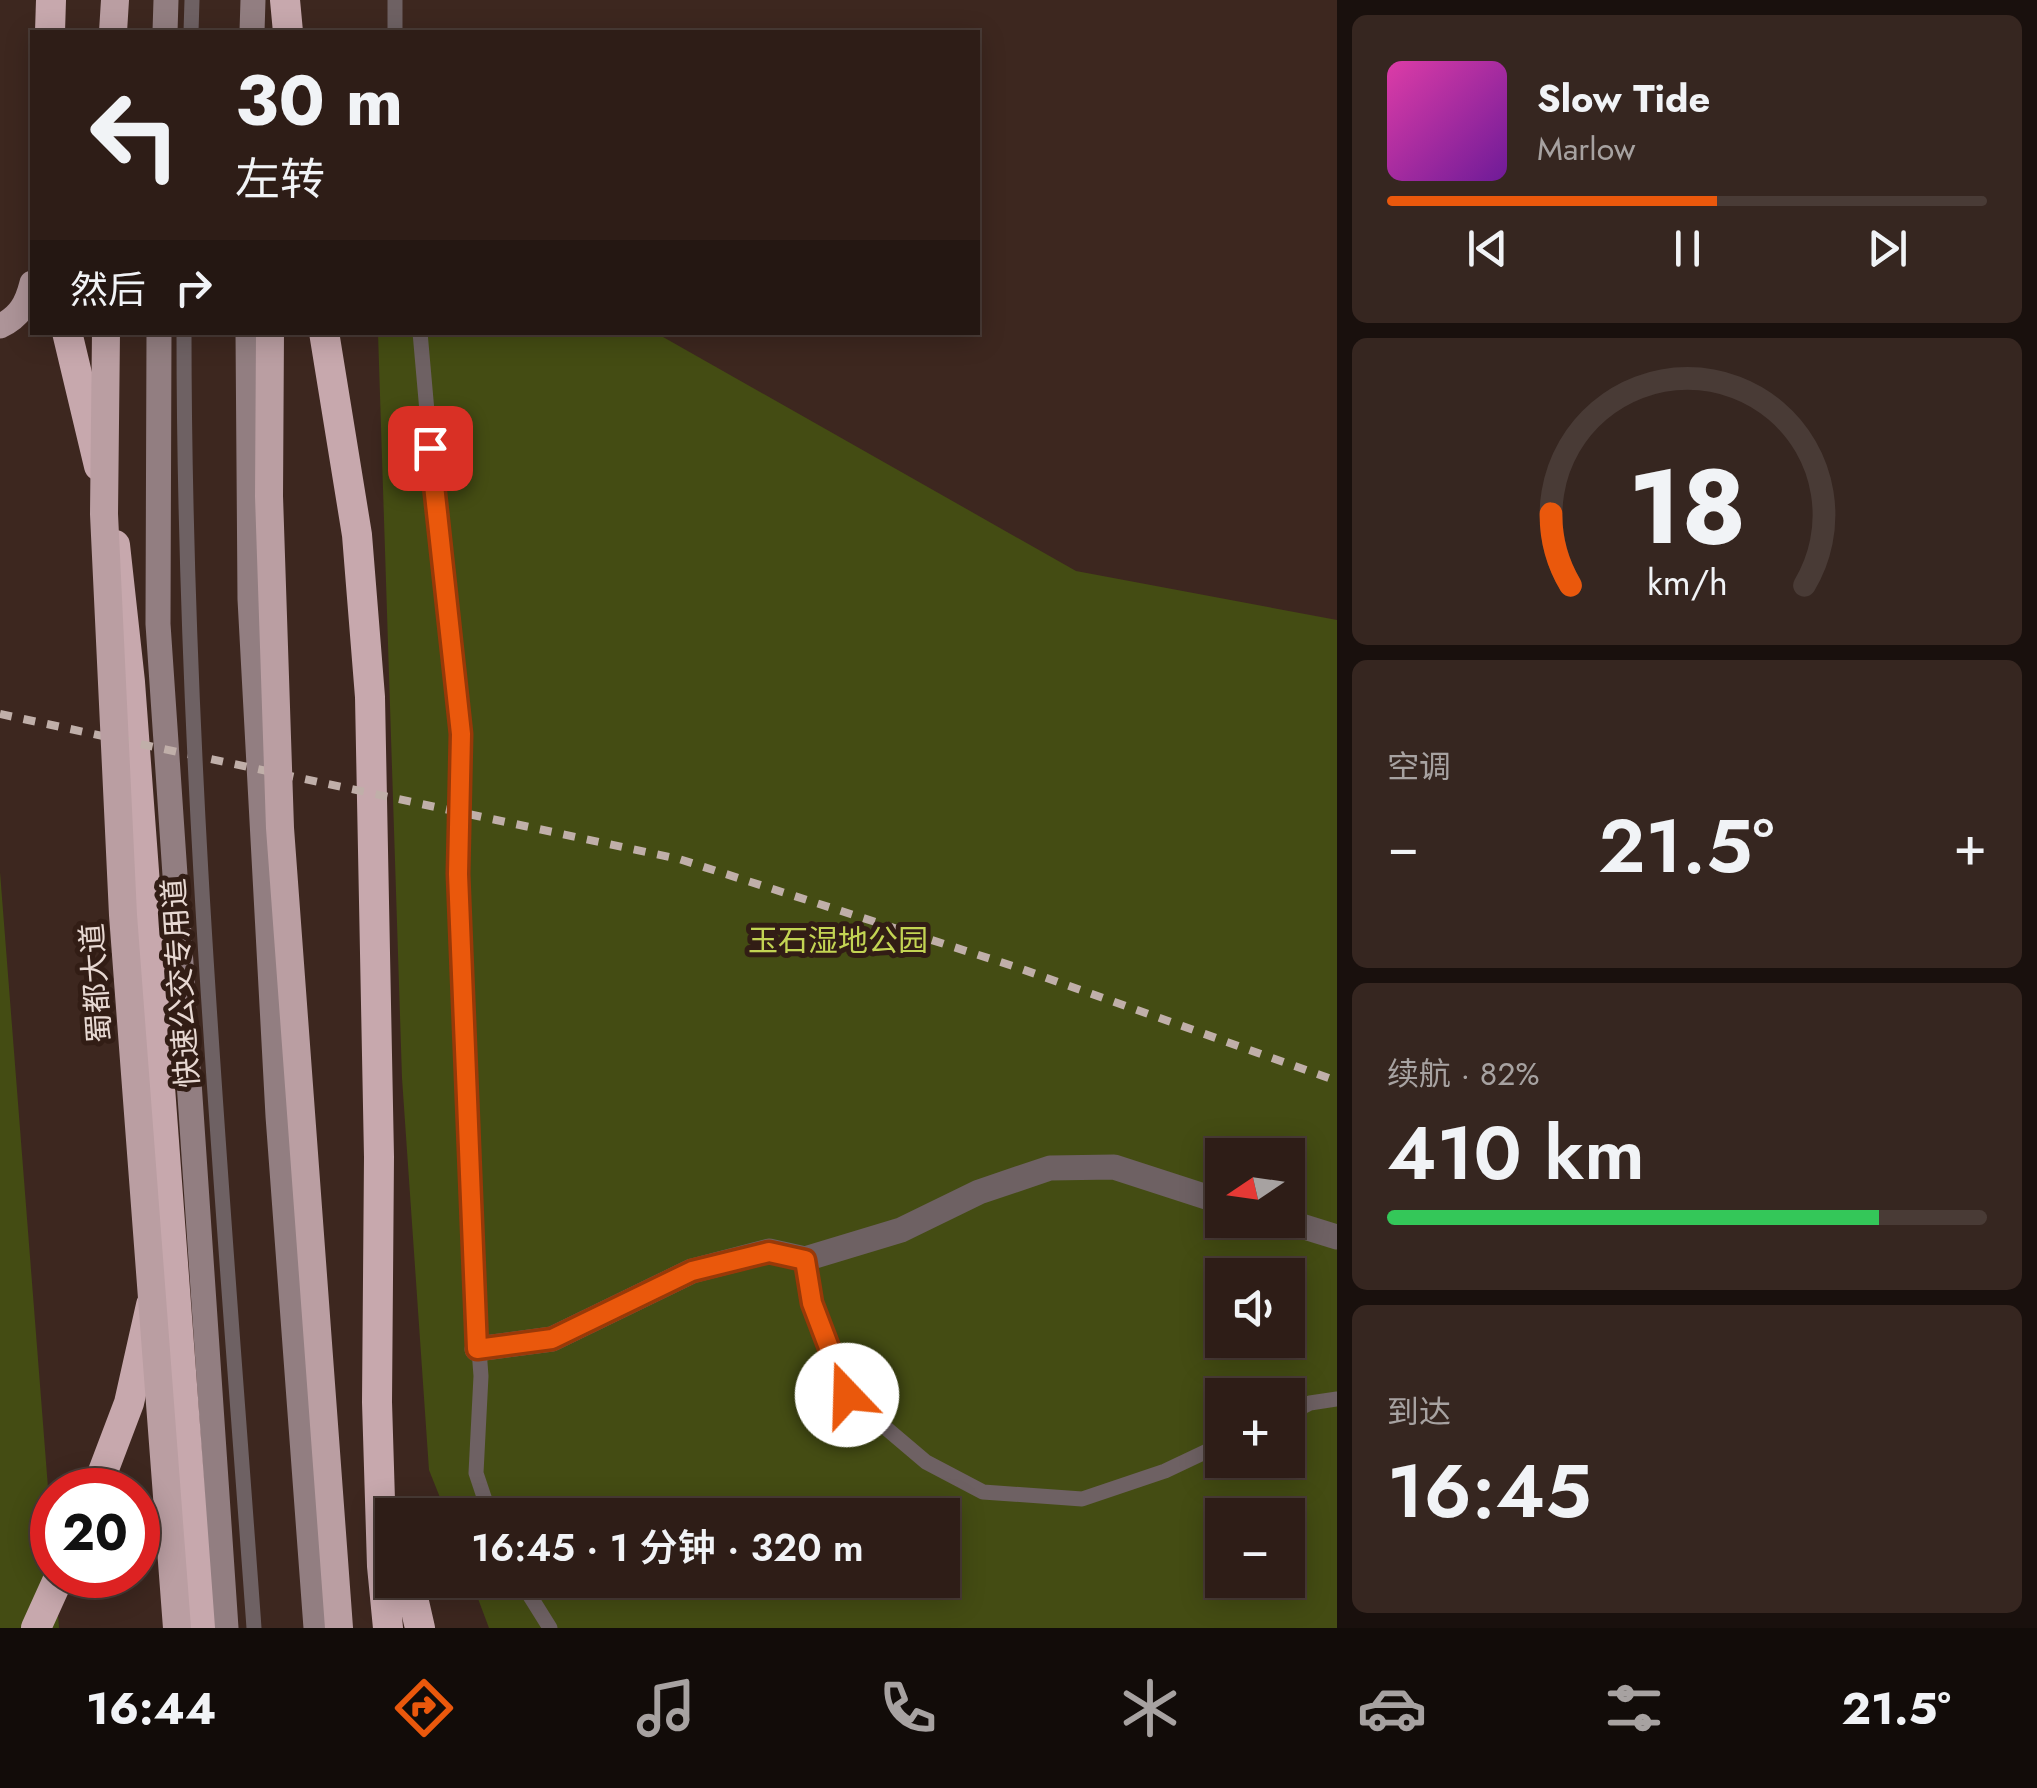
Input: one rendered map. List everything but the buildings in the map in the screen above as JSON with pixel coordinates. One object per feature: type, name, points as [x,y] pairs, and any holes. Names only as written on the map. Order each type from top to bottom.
[{"type":"highway","points":[[50,30],[51,0]]},
{"type":"highway","points":[[113,30],[115,0]]},
{"type":"highway","points":[[275,30],[276,0]]},
{"type":"highway","points":[[285,0],[288,30]]},
{"type":"highway","points":[[68,335],[96,446],[120,572],[200,1628]]},
{"type":"highway","name":"蜀都大道","points":[[106,335],[104,514],[123,914],[178,1628]]},
{"type":"highway","points":[[270,335],[269,496],[280,828],[339,1628]]},
{"type":"highway","points":[[324,335],[357,535],[370,697],[379,1157],[377,1402],[388,1628]]},
{"type":"highway","points":[[104,1468],[129,1404],[170,1219]]},
{"type":"highway","points":[[377,1402],[393,1498]]},
{"type":"highway","points":[[36,1628],[50,1598]]},
{"type":"highway","points":[[413,1598],[420,1628]]},
{"type":"main road","points":[[164,30],[166,0]]},
{"type":"main road","points":[[252,30],[253,0]]},
{"type":"main road","points":[[0,326],[17,316],[30,291]]},
{"type":"main road","points":[[159,335],[158,624],[226,1628]]},
{"type":"main road","points":[[248,335],[250,598],[278,1116],[316,1628]]},
{"type":"street","points":[[477,1349],[552,1339],[692,1271],[769,1252],[805,1260],[901,1230],[979,1192],[1050,1168],[1114,1167],[1205,1196]]},
{"type":"street","points":[[1305,1227],[1337,1237]]},
{"type":"lane","points":[[191,30],[192,0]]},
{"type":"lane","points":[[394,0],[395,30]]},
{"type":"lane","name":"快速公交专用道","points":[[184,335],[184,527],[199,832],[254,1628]]},
{"type":"lane","points":[[420,335],[440,559],[461,734],[458,874],[480,1376],[476,1473],[484,1498]]},
{"type":"lane","points":[[805,1260],[812,1303],[847,1395],[926,1462],[983,1492],[1082,1499],[1165,1471],[1205,1452]]},
{"type":"lane","points":[[1305,1406],[1337,1400]]},
{"type":"lane","points":[[531,1598],[550,1628]]},
{"type":"green space","name":"玉石湿地公园","points":[[378,335],[660,335],[1076,571],[1337,620],[1337,1628],[489,1628],[478,1598],[960,1598],[960,1498],[440,1498],[429,1470],[402,1078]]},
{"type":"green space","points":[[0,872],[46,1468],[30,1468],[30,1598],[57,1598],[59,1628],[0,1628]]},
{"type":"railway","points":[[0,714],[679,859],[1016,967],[1337,1081]]},
{"type":"route","points":[[430,448],[461,734],[458,874],[477,1349],[552,1339],[692,1271],[769,1252],[805,1260],[812,1303],[847,1395]]}]
